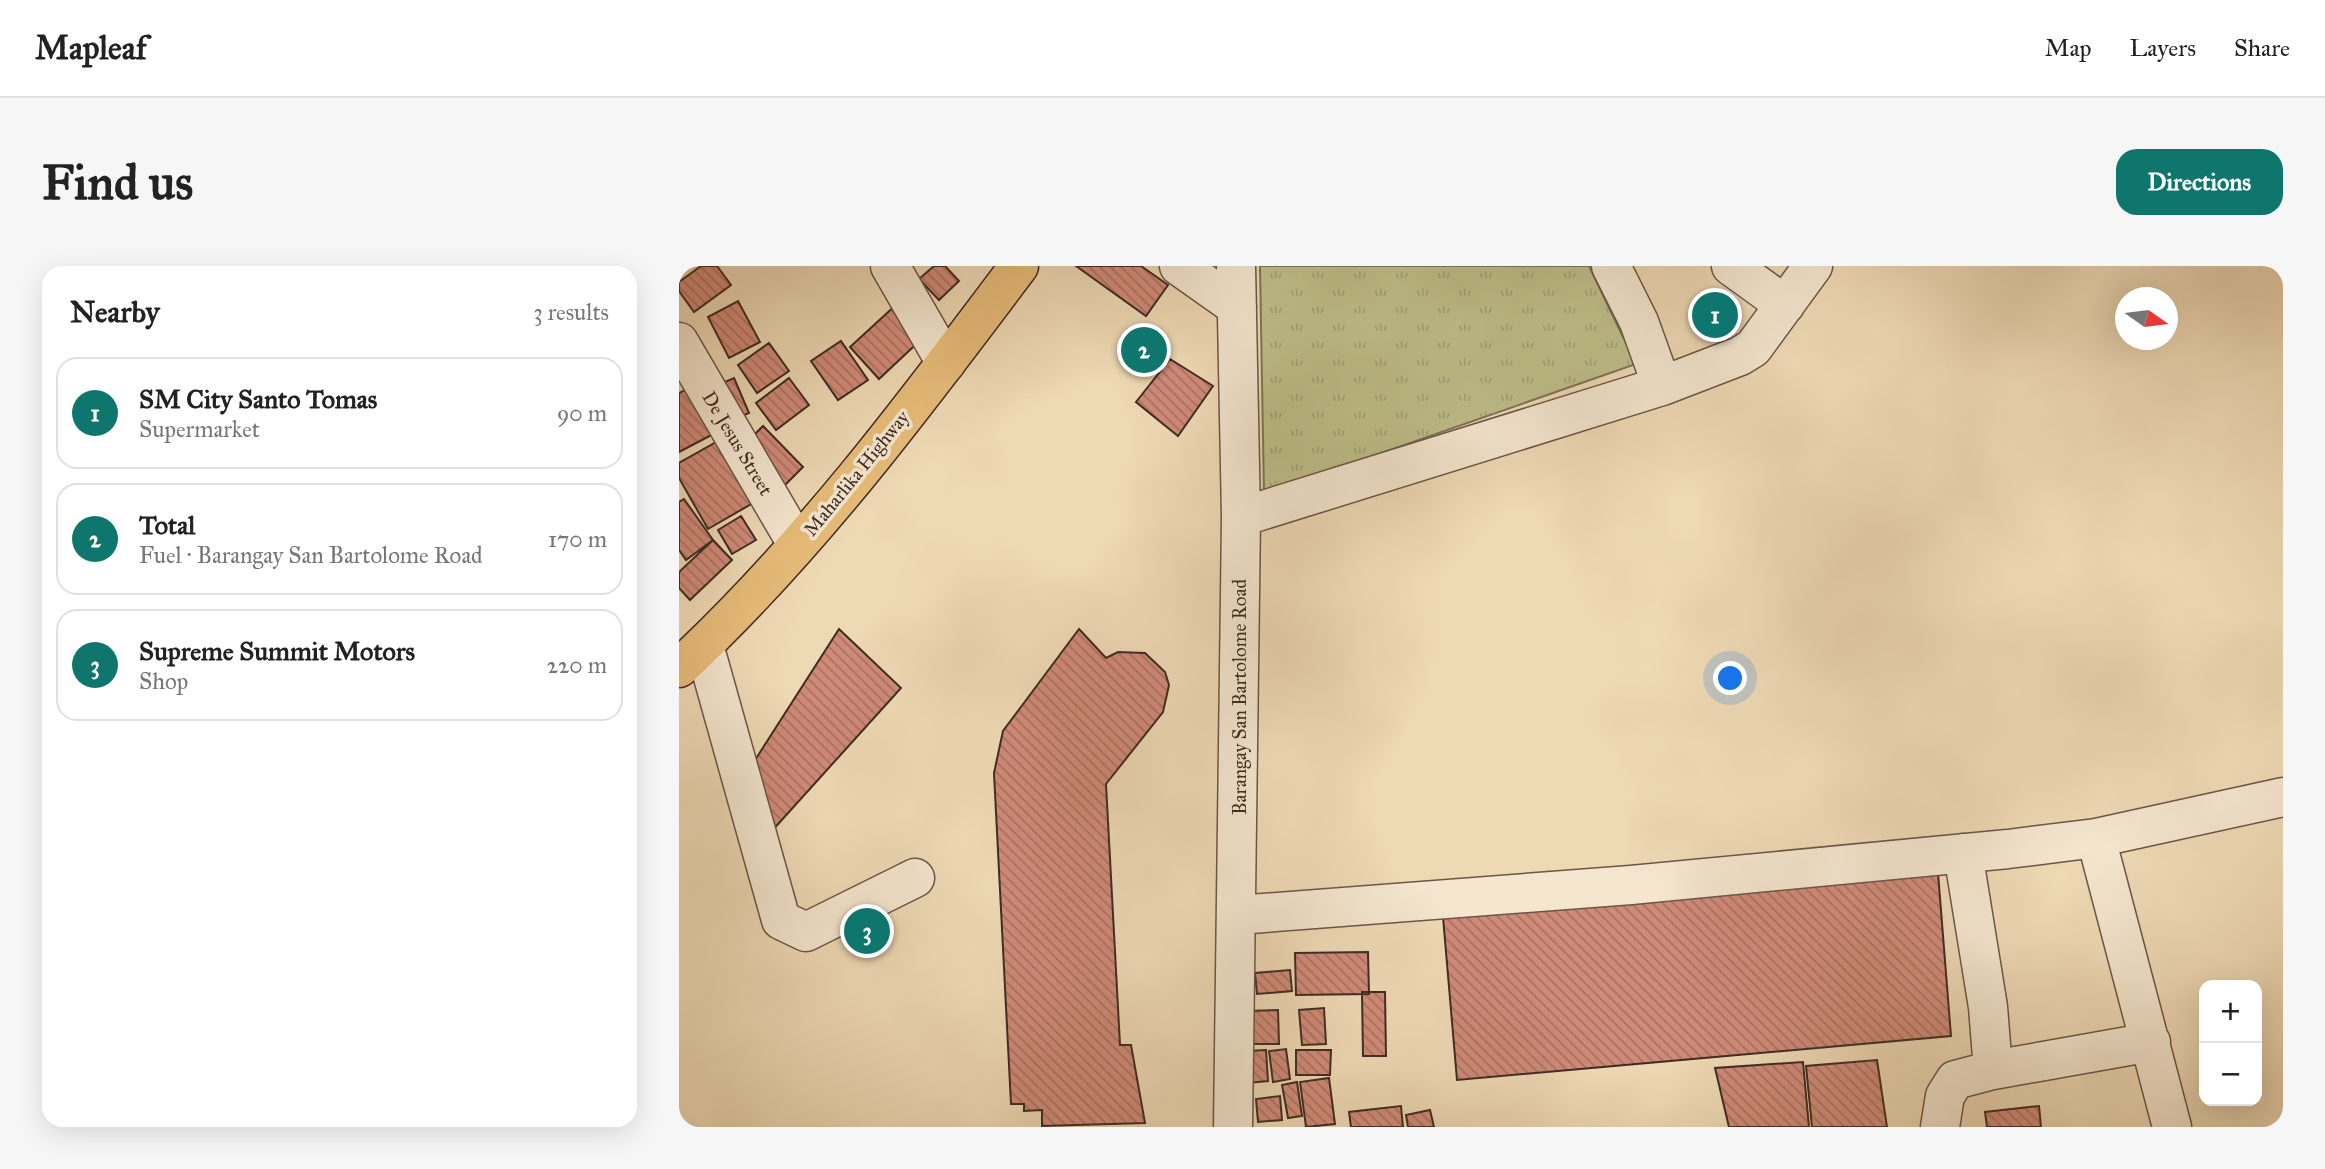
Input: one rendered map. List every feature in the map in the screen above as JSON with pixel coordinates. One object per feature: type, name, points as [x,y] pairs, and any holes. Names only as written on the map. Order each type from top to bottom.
[{"type":"highway","name":"Maharlika Highway","points":[[691,657],[797,544],[946,363],[1019,266]]},
{"type":"street","points":[[890,266],[946,363]]},
{"type":"street","points":[[1179,266],[1237,307]]},
{"type":"street","name":"Barangay San Bartolome Road","points":[[1233,1127],[1241,517],[1236,266]]},
{"type":"street","points":[[1611,266],[1639,322],[1662,386]]},
{"type":"street","points":[[1731,266],[1785,305]]},
{"type":"street","points":[[1241,517],[1662,386],[1739,356],[1753,348],[1813,266]]},
{"type":"street","name":"De Jesus Street","points":[[679,342],[797,544]]},
{"type":"street","points":[[691,657],[781,920],[806,932],[915,878]]},
{"type":"street","points":[[1237,915],[1631,886],[2096,838],[2283,797]]},
{"type":"street","points":[[2096,838],[2172,1127]]},
{"type":"street","points":[[1963,853],[1988,1007],[1993,1070]]},
{"type":"street","points":[[1940,1127],[1945,1096],[1955,1080],[1993,1070],[2151,1042]]},
{"type":"green space","points":[[1260,266],[1589,266],[1636,364],[1264,494]]},
{"type":"building","points":[[701,266],[717,266],[731,285],[694,312],[679,291],[679,282]]},
{"type":"building","points":[[934,266],[945,266],[959,281],[939,300],[919,279]]},
{"type":"building","points":[[1076,266],[1141,266],[1168,285],[1146,316]]},
{"type":"building","points":[[738,301],[760,342],[729,358],[708,317]]},
{"type":"building","points":[[898,303],[927,334],[879,379],[850,347]]},
{"type":"building","points":[[841,341],[868,380],[838,400],[811,361]]},
{"type":"building","points":[[769,343],[789,371],[757,393],[738,365]]},
{"type":"building","points":[[1170,359],[1213,386],[1178,436],[1136,402]]},
{"type":"building","points":[[734,378],[749,413],[728,422],[713,387]]},
{"type":"building","points":[[789,378],[809,405],[776,430],[756,403]]},
{"type":"building","points":[[695,385],[719,431],[679,452],[679,393]]},
{"type":"building","points":[[763,426],[803,467],[783,487],[742,447]]},
{"type":"building","points":[[725,437],[760,499],[708,529],[679,478],[679,463]]},
{"type":"building","points":[[684,499],[713,540],[686,560],[679,550],[679,502]]},
{"type":"building","points":[[741,516],[756,540],[732,554],[718,530]]},
{"type":"building","points":[[713,540],[732,560],[690,600],[679,588],[679,572]]},
{"type":"building","points":[[839,629],[901,688],[770,833],[748,771]]},
{"type":"building","points":[[1079,629],[1106,658],[1118,652],[1145,653],[1165,672],[1169,685],[1163,712],[1106,784],[1120,1045],[1131,1045],[1145,1123],[1042,1126],[1042,1110],[1024,1111],[1024,1104],[1011,1104],[994,773],[1003,731]]},
{"type":"building","points":[[1938,873],[1951,1036],[1457,1080],[1443,917]]},
{"type":"building","points":[[1368,952],[1369,994],[1296,995],[1295,953]]},
{"type":"building","points":[[1290,970],[1292,991],[1257,994],[1255,973]]},
{"type":"building","points":[[1362,992],[1385,992],[1386,1056],[1363,1056]]},
{"type":"building","points":[[1324,1008],[1326,1044],[1302,1045],[1299,1010]]},
{"type":"building","points":[[1278,1010],[1279,1044],[1246,1044],[1245,1011]]},
{"type":"building","points":[[1286,1049],[1290,1079],[1273,1082],[1269,1051]]},
{"type":"building","points":[[1266,1050],[1268,1081],[1248,1083],[1246,1051]]},
{"type":"building","points":[[1296,1050],[1331,1050],[1330,1075],[1296,1075]]},
{"type":"building","points":[[1877,1060],[1887,1127],[1812,1127],[1806,1066]]},
{"type":"building","points":[[1803,1062],[1809,1127],[1729,1127],[1715,1068]]},
{"type":"building","points":[[1329,1078],[1335,1124],[1306,1127],[1300,1082]]},
{"type":"building","points":[[1297,1082],[1302,1116],[1288,1118],[1282,1085]]},
{"type":"building","points":[[1280,1096],[1282,1120],[1258,1122],[1256,1099]]},
{"type":"building","points":[[1401,1106],[1403,1127],[1351,1127],[1349,1112]]},
{"type":"building","points":[[2039,1106],[2041,1127],[1987,1127],[1985,1112]]},
{"type":"building","points":[[1430,1110],[1434,1127],[1408,1127],[1406,1115]]},
{"type":"place","name":"SM City Santo Tomas","points":[[1715,315]]},
{"type":"place","name":"Total","points":[[1144,350]]},
{"type":"place","name":"Supreme Summit Motors","points":[[867,931]]}]
